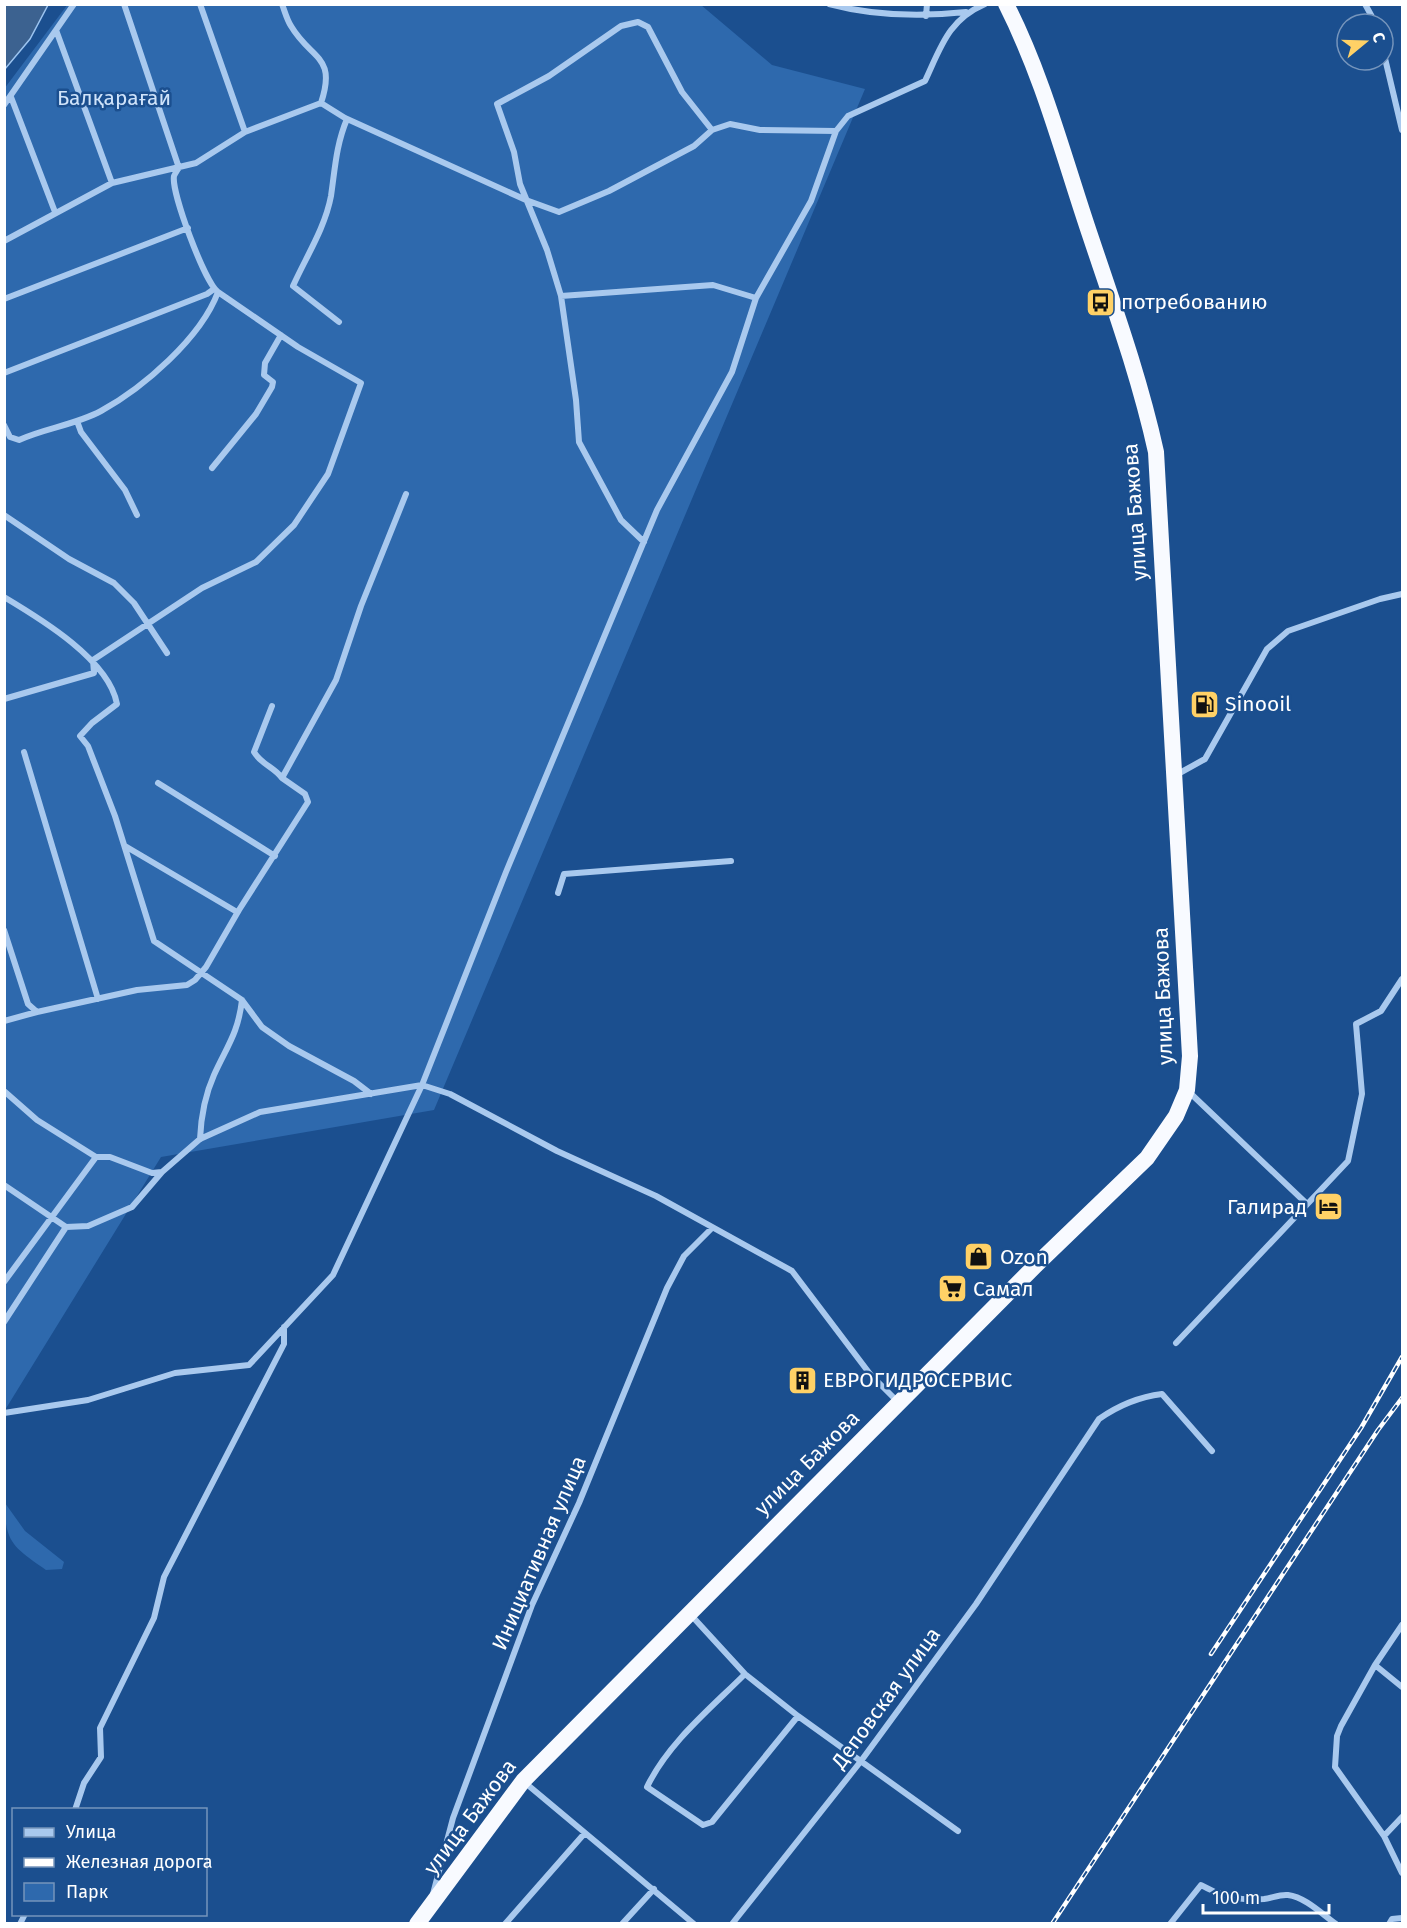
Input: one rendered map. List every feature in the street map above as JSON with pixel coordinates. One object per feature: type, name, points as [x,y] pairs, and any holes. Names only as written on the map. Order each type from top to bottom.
[{"type":"highway","name":"улица Бажова","points":[[417,1923],[523,1781],[1056,1245],[1147,1158],[1176,1116],[1187,1090],[1190,1056],[1156,452],[1149,421],[1058,134],[1020,34],[1006,4]]},
{"type":"street","points":[[4,105],[74,4]]},
{"type":"street","points":[[124,4],[179,168]]},
{"type":"street","points":[[201,4],[244,132]]},
{"type":"street","points":[[282,4],[291,27],[324,64],[327,77],[321,103]]},
{"type":"street","points":[[829,4],[852,10],[926,16],[966,12],[985,4]]},
{"type":"street","points":[[926,16],[927,4]]},
{"type":"street","points":[[4,1413],[88,1400],[176,1373],[249,1365],[333,1275],[422,1085],[506,872],[657,510],[732,372],[756,298],[811,201],[836,131],[848,116],[925,81],[947,35],[966,12]]},
{"type":"street","points":[[644,542],[621,520],[579,442],[575,390],[561,296],[547,250],[526,200],[514,152],[497,104],[549,76],[621,26],[638,22],[648,27],[682,92],[712,130]]},
{"type":"street","points":[[56,30],[112,183]]},
{"type":"street","points":[[1388,72],[1402,130]]},
{"type":"street","points":[[11,97],[55,212]]},
{"type":"street","points":[[4,241],[112,183],[196,163],[244,132],[321,103]]},
{"type":"street","points":[[321,103],[347,119],[526,200],[559,212],[609,191],[694,146],[712,130],[730,124],[760,130],[836,131]]},
{"type":"street","points":[[339,322],[293,286],[315,245],[331,196],[334,161],[347,119]]},
{"type":"street","points":[[93,660],[202,588],[256,562],[294,525],[328,474],[361,383],[360,380],[280,335],[216,291],[188,228],[176,189],[174,175],[179,168]]},
{"type":"street","points":[[4,299],[188,228]]},
{"type":"street","points":[[561,296],[713,285],[756,298]]},
{"type":"street","points":[[4,374],[216,291]]},
{"type":"street","points":[[4,425],[10,436],[19,440],[77,421],[100,411],[132,392],[170,360],[205,317],[216,291]]},
{"type":"street","points":[[212,468],[256,414],[272,387],[273,382],[264,375],[265,363],[280,335]]},
{"type":"street","points":[[77,421],[81,432],[125,490],[137,515]]},
{"type":"street","points":[[282,778],[336,680],[361,606],[406,494]]},
{"type":"street","points":[[4,515],[69,560],[114,584],[149,625],[167,654]]},
{"type":"street","points":[[1173,777],[1204,759],[1267,649],[1288,631],[1402,594]]},
{"type":"street","points":[[4,597],[93,660],[107,678],[117,704],[92,723],[80,736],[88,746],[125,846],[154,941],[242,1000],[262,1027],[289,1046],[354,1081],[371,1094]]},
{"type":"street","points":[[4,699],[93,673],[93,660]]},
{"type":"street","points":[[4,1021],[136,990],[187,985],[201,974],[237,912],[308,802],[305,794],[282,778],[278,771],[261,763],[255,752],[272,706]]},
{"type":"street","points":[[24,752],[98,999]]},
{"type":"street","points":[[158,783],[275,856]]},
{"type":"street","points":[[125,846],[237,912]]},
{"type":"street","points":[[558,893],[564,874],[731,861]]},
{"type":"street","points":[[4,930],[28,1004],[37,1012]]},
{"type":"street","points":[[1176,1343],[1348,1161],[1362,1094],[1356,1024],[1381,1011],[1402,979]]},
{"type":"street","points":[[200,1139],[201,1115],[214,1076],[235,1036],[242,1000]]},
{"type":"street","points":[[4,1185],[66,1227],[88,1226],[132,1207],[162,1172],[200,1139],[260,1112],[422,1085],[450,1094],[557,1151],[656,1196],[792,1270],[870,1374],[899,1403]]},
{"type":"street","points":[[1187,1090],[1307,1204]]},
{"type":"street","points":[[4,1091],[37,1120],[96,1157],[110,1156],[152,1173],[162,1172]]},
{"type":"street","points":[[4,1282],[96,1157]]},
{"type":"street","points":[[4,1322],[66,1227]]},
{"type":"street","name":"Инициативная улица","points":[[429,1909],[453,1818],[532,1605],[579,1503],[667,1288],[684,1256],[712,1228]]},
{"type":"street","points":[[4,1267],[12,1271]]},
{"type":"street","points":[[75,1808],[84,1783],[101,1757],[100,1728],[154,1618],[164,1576],[284,1344],[284,1327]]},
{"type":"street","name":"Деповская улица","points":[[732,1923],[861,1761],[976,1604],[1100,1419],[1114,1409],[1142,1397],[1162,1394],[1212,1451]]},
{"type":"street","points":[[690,1614],[745,1674],[798,1716],[958,1831]]},
{"type":"street","points":[[1402,1625],[1375,1665],[1341,1726],[1337,1736],[1335,1767],[1384,1836],[1402,1873]]},
{"type":"street","points":[[1375,1665],[1402,1687]]},
{"type":"street","points":[[745,1674],[699,1720],[654,1772],[646,1787],[703,1825],[712,1822],[798,1716]]},
{"type":"street","points":[[523,1781],[584,1834],[694,1923]]},
{"type":"street","points":[[1384,1836],[1402,1817]]},
{"type":"street","points":[[506,1923],[584,1834]]},
{"type":"street","points":[[1170,1923],[1201,1885],[1220,1895],[1263,1899],[1286,1895],[1300,1898],[1336,1923]]},
{"type":"street","points":[[622,1923],[654,1889]]},
{"type":"street","points":[[1389,1923],[1392,1919],[1402,1918]]},
{"type":"green space","name":"Балқарағай","points":[[68,4],[701,5],[772,65],[865,89],[434,1110],[161,1157],[5,1410],[4,89]]},
{"type":"green space","points":[[5,1503],[25,1531],[64,1562],[62,1569],[46,1570],[19,1550],[9,1536]]},
{"type":"shaded area","points":[[5,4],[48,5],[30,39],[5,69]]},
{"type":"railway","points":[[1211,1654],[1361,1428],[1402,1357]]},
{"type":"railway","points":[[1052,1924],[1378,1430],[1402,1398]]},
{"type":"place","name":"потребованию","points":[[1100,302]]},
{"type":"place","name":"Sinooil","points":[[1204,704]]},
{"type":"place","name":"Галирад","points":[[1328,1207]]},
{"type":"place","name":"Ozon","points":[[979,1257]]},
{"type":"place","name":"Самал","points":[[952,1289]]},
{"type":"place","name":"ЕВРОГИДРОСЕРВИС","points":[[802,1380]]}]
